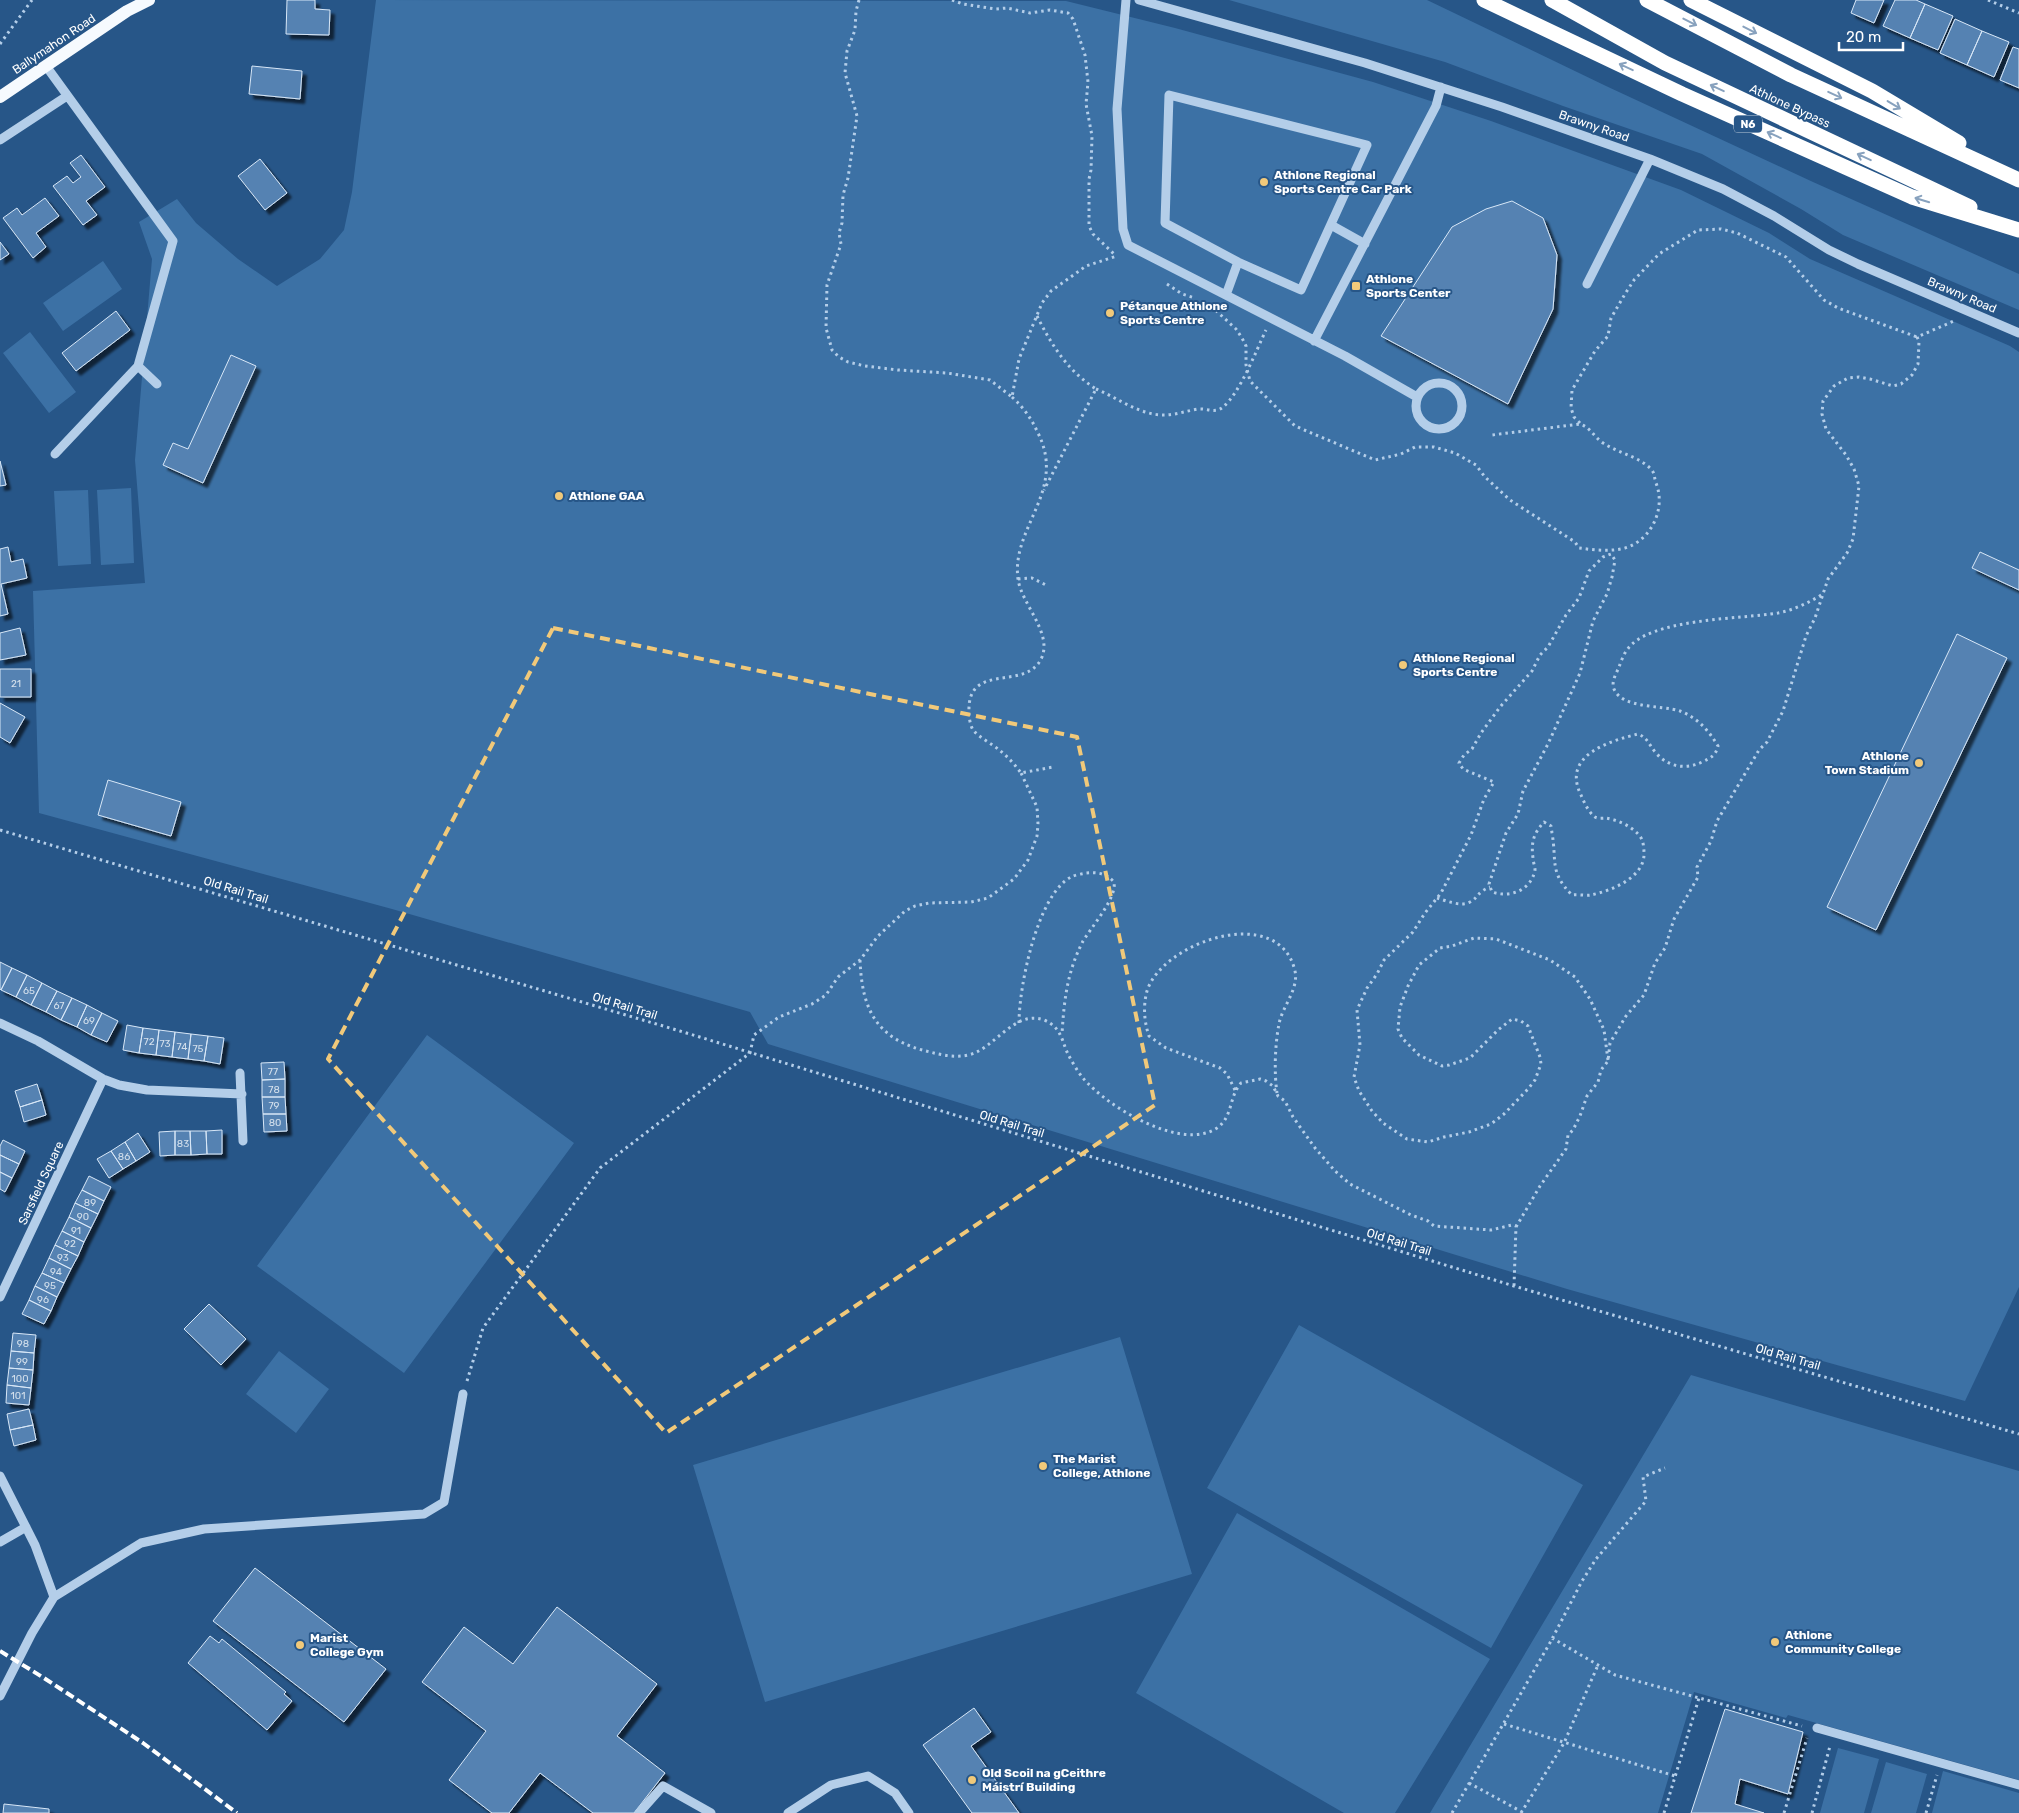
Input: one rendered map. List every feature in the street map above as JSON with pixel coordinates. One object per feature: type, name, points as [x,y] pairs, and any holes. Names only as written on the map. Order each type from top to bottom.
[{"type":"highway","name":"N6","points":[[1484,0],[1682,94],[1912,197],[2019,230]]},
{"type":"highway","name":"Athlone Bypass","points":[[1552,0],[1665,63],[2019,230]]},
{"type":"highway","points":[[1647,0],[1791,75],[2019,179]]},
{"type":"highway","points":[[1691,0],[1872,92],[2019,179]]},
{"type":"main road","name":"Ballymahon Road","points":[[0,97],[127,12],[149,0]]},
{"type":"street","points":[[1126,0],[1117,109],[1123,229],[1128,245],[1271,318],[1417,397]]},
{"type":"street","name":"Brawny Road","points":[[1139,0],[1366,63],[1650,159],[1706,181],[1743,199],[1837,254],[2019,334]]},
{"type":"street","points":[[46,66],[173,241],[138,366],[55,454]]},
{"type":"street","points":[[1314,341],[1436,106],[1441,87]]},
{"type":"street","points":[[1169,95],[1367,146],[1301,290],[1238,262],[1165,223],[1169,95]]},
{"type":"street","points":[[0,140],[68,96]]},
{"type":"street","points":[[1587,284],[1650,159]]},
{"type":"street","points":[[1331,225],[1365,244]]},
{"type":"street","points":[[1226,295],[1238,262]]},
{"type":"street","points":[[138,366],[157,384]]},
{"type":"street","points":[[1436,383],[1451,386],[1461,399],[1462,411],[1454,424],[1446,428],[1438,429],[1428,426],[1417,414],[1417,397],[1428,386],[1436,383]]},
{"type":"street","points":[[0,1023],[38,1041],[104,1079],[124,1086],[148,1090],[242,1094]]},
{"type":"street","points":[[240,1073],[243,1141]]},
{"type":"street","name":"Sarsfield Square","points":[[0,1296],[104,1079]]},
{"type":"street","points":[[0,1696],[32,1633],[54,1597],[140,1543],[204,1529],[424,1514],[444,1502],[463,1394]]},
{"type":"street","points":[[0,1476],[26,1527],[54,1597]]},
{"type":"street","points":[[0,1542],[26,1527]]},
{"type":"street","points":[[1814,1728],[2019,1785]]},
{"type":"street","points":[[788,1813],[831,1784],[868,1776],[896,1793],[909,1813]]},
{"type":"street","points":[[639,1813],[663,1786],[711,1813]]},
{"type":"path","points":[[0,44],[32,0]]},
{"type":"path","points":[[859,0],[855,30],[847,51],[845,73],[857,116],[848,178],[843,195],[840,244],[827,285],[826,328],[832,350],[848,362],[865,366],[948,373],[990,380],[998,385],[1025,408],[1041,440],[1046,456],[1047,473],[1042,495]]},
{"type":"path","points":[[952,0],[968,5],[995,9],[1007,8],[1030,13],[1050,10]]},
{"type":"path","points":[[1988,0],[2019,14]]},
{"type":"path","points":[[1580,424],[1571,408],[1572,390],[1595,351],[1608,336],[1611,318],[1625,294],[1634,280],[1659,254],[1698,230],[1721,229],[1737,233],[1786,257],[1824,300],[1838,308],[1917,337],[1961,318],[1969,312]]},
{"type":"path","points":[[1012,397],[1019,359],[1042,303],[1056,286],[1086,266],[1117,256]]},
{"type":"path","points":[[1036,316],[1056,351],[1071,369],[1096,389],[1134,408],[1154,414],[1180,413],[1200,409],[1212,412],[1222,409],[1232,398],[1271,318]]},
{"type":"path","points":[[1514,1286],[1516,1227],[1540,1186],[1566,1149],[1568,1135],[1573,1130],[1587,1096],[1598,1082],[1601,1070],[1608,1060],[1610,1043],[1626,1016],[1644,996],[1655,963],[1665,948],[1674,919],[1698,877],[1697,867],[1711,841],[1716,821],[1759,750],[1767,742],[1784,711],[1806,636],[1824,594],[1828,579],[1847,553],[1853,539],[1860,486],[1854,469],[1846,455],[1826,429],[1822,414],[1823,401],[1834,386],[1848,378],[1865,378],[1893,386],[1901,384],[1912,375],[1918,364],[1919,341],[1917,337]]},
{"type":"path","points":[[463,1394],[482,1328],[600,1168],[750,1053],[754,1035],[779,1017],[812,1004],[826,996],[838,977],[860,960],[890,923],[915,906],[971,902],[988,898],[1014,880],[1028,860],[1038,824],[1037,807],[1021,773],[1008,758],[972,729],[969,701],[979,684],[990,679],[1025,674],[1038,664],[1042,656],[1041,628],[1020,588],[1018,579],[1019,556],[1042,495],[1096,389]]},
{"type":"path","points":[[1608,1060],[1604,1030],[1590,999],[1575,977],[1550,960],[1513,945],[1496,939],[1474,938],[1440,948],[1419,965],[1400,1007],[1398,1029],[1402,1038],[1423,1058],[1442,1066],[1470,1058],[1512,1019],[1521,1021],[1528,1026],[1540,1057],[1541,1064],[1535,1080],[1504,1114],[1491,1124],[1469,1132],[1444,1136],[1428,1142],[1407,1139],[1383,1124],[1365,1101],[1354,1077],[1360,1045],[1357,1010],[1370,982],[1377,974],[1384,960],[1413,932],[1438,898],[1471,835],[1483,801],[1494,782],[1463,769],[1459,763],[1464,755],[1472,749],[1500,707],[1532,671],[1540,655],[1548,647],[1566,615],[1579,598],[1589,571],[1603,557],[1611,554],[1615,560],[1612,577],[1603,603],[1593,621],[1580,672],[1548,744],[1523,791],[1518,814],[1506,833],[1489,884],[1492,892],[1502,895],[1519,892],[1525,886],[1532,877],[1535,868],[1532,849],[1534,835],[1544,822],[1551,826],[1557,874],[1561,884],[1572,895],[1589,896],[1611,889],[1630,878],[1641,865],[1644,855],[1641,837],[1621,821],[1596,818],[1591,812],[1578,788],[1576,779],[1583,760],[1599,746],[1638,734],[1646,737],[1655,752],[1663,760],[1681,767],[1701,763],[1716,753],[1718,746],[1711,733],[1689,715],[1670,708],[1637,704],[1618,695],[1614,689],[1613,682],[1627,649],[1651,633],[1684,624],[1729,617],[1750,617],[1777,613],[1803,605],[1824,594]]},
{"type":"path","points":[[1018,579],[1032,578],[1048,586]]},
{"type":"path","points":[[1021,773],[1028,770],[1053,767]]},
{"type":"path","name":"Old Rail Trail","points":[[0,830],[750,1053],[1514,1286],[2019,1434]]},
{"type":"path","points":[[1020,1023],[1028,957],[1042,917],[1053,896],[1070,877],[1086,873],[1102,873],[1114,882],[1113,893],[1083,942],[1073,963],[1066,988],[1062,1035]]},
{"type":"path","points":[[1438,898],[1459,904],[1471,902],[1482,890],[1490,887]]},
{"type":"path","points":[[1235,1091],[1227,1074],[1220,1068],[1166,1048],[1149,1036],[1144,1014],[1148,990],[1154,977],[1171,961],[1210,938],[1231,933],[1264,938],[1281,946],[1295,972],[1294,986],[1279,1024],[1275,1080],[1278,1096]]},
{"type":"path","points":[[860,960],[861,984],[872,1017],[883,1030],[895,1039],[918,1049],[955,1056],[968,1055],[992,1044],[1027,1019],[1042,1020],[1054,1026],[1062,1035],[1068,1052],[1082,1076],[1113,1106],[1151,1126],[1183,1133],[1201,1134],[1217,1128],[1229,1112],[1235,1091],[1242,1082],[1260,1079],[1273,1086],[1278,1096],[1285,1100],[1294,1118],[1315,1148],[1335,1171],[1350,1184],[1411,1216],[1428,1221],[1434,1226],[1491,1230],[1512,1225],[1516,1227]]},
{"type":"path","points":[[1452,1813],[1504,1724],[1582,1581],[1596,1559],[1646,1501],[1643,1477],[1665,1468]]},
{"type":"path","points":[[1552,1638],[1615,1675],[1814,1728],[1784,1813]]},
{"type":"path","points":[[1470,1783],[1522,1813],[1564,1743],[1598,1665]]},
{"type":"path","points":[[1664,1813],[1700,1698]]},
{"type":"path","points":[[1504,1724],[1676,1776]]},
{"type":"path","points":[[1812,1813],[1834,1733]]},
{"type":"path","points":[[1926,1813],[1940,1762]]},
{"type":"highlighted area","points":[[553,628],[1077,737],[1155,1105],[666,1433],[328,1059]]},
{"type":"shaded area","points":[[376,0],[1066,1],[1175,28],[1373,82],[1491,121],[1681,190],[1769,233],[1810,259],[2010,346],[2019,352],[2019,1287],[1965,1401],[1567,1289],[768,1044],[750,1012],[392,909],[39,813],[33,591],[145,583],[135,460],[152,259],[139,222],[177,199],[196,223],[238,259],[277,286],[320,259],[344,230],[352,192]]},
{"type":"shaded area","points":[[1229,0],[1427,0],[1813,182],[2019,274],[2019,310],[1843,235],[1801,209],[1702,154],[1563,106],[1445,62]]},
{"type":"shaded area","points":[[103,261],[122,289],[63,331],[43,303]]},
{"type":"shaded area","points":[[30,332],[76,392],[49,413],[3,353]]},
{"type":"shaded area","points":[[131,488],[134,563],[101,565],[97,490]]},
{"type":"shaded area","points":[[88,490],[91,564],[58,566],[54,491]]},
{"type":"shaded area","points":[[427,1035],[574,1143],[404,1373],[257,1266]]},
{"type":"shaded area","points":[[1299,1325],[1583,1485],[1491,1648],[1207,1488]]},
{"type":"shaded area","points":[[1120,1337],[1192,1574],[765,1702],[693,1465]]},
{"type":"shaded area","points":[[279,1351],[329,1389],[296,1433],[246,1394]]},
{"type":"shaded area","name":"Athlone Community College","points":[[1691,1375],[2019,1471],[2019,1780],[1788,1715],[1786,1718],[1694,1692],[1658,1813],[1430,1813]]},
{"type":"shaded area","points":[[1237,1513],[1490,1659],[1395,1813],[1344,1813],[1136,1693]]},
{"type":"shaded area","points":[[1838,1748],[1879,1759],[1864,1813],[1820,1813]]},
{"type":"shaded area","points":[[1886,1762],[1927,1774],[1916,1813],[1871,1813]]},
{"type":"shaded area","points":[[1943,1771],[2019,1793],[2019,1813],[1932,1813]]},
{"type":"building","points":[[287,0],[315,0],[315,9],[330,10],[329,35],[286,34]]},
{"type":"building","points":[[1856,0],[1884,0],[1874,23],[1851,13]]},
{"type":"building","points":[[1895,0],[1916,0],[1925,4],[1910,38],[1883,26]]},
{"type":"building","points":[[1925,4],[1953,16],[1938,50],[1910,38]]},
{"type":"building","points":[[1955,19],[1982,31],[1967,65],[1940,53]]},
{"type":"building","points":[[1982,31],[2009,42],[1994,77],[1967,65]]},
{"type":"building","points":[[2013,47],[2019,49],[2019,88],[2000,80]]},
{"type":"building","points":[[252,66],[302,71],[300,99],[249,94]]},
{"type":"building","points":[[81,155],[105,187],[86,201],[97,215],[83,225],[53,186],[67,176],[73,183],[81,177],[70,163]]},
{"type":"building","points":[[260,159],[287,193],[265,210],[238,176]]},
{"type":"building","points":[[45,198],[59,216],[36,233],[46,247],[33,258],[3,218],[17,208],[22,215]]},
{"type":"building","points":[[1512,201],[1543,218],[1557,255],[1553,309],[1508,404],[1381,336],[1452,227],[1486,209]]},
{"type":"building","points":[[0,242],[9,254],[0,260]]},
{"type":"building","points":[[116,311],[130,330],[76,371],[62,353]]},
{"type":"building","points":[[231,355],[256,366],[203,483],[163,465],[173,443],[188,449]]},
{"type":"building","points":[[0,461],[6,485],[0,486]]},
{"type":"building","points":[[8,547],[11,562],[23,559],[27,578],[1,584],[8,614],[0,616],[0,549]]},
{"type":"building","points":[[1980,552],[2019,570],[2019,590],[1972,568]]},
{"type":"building","points":[[20,628],[26,655],[0,660],[0,633]]},
{"type":"building","points":[[1957,634],[2007,658],[1876,930],[1827,907]]},
{"type":"building","points":[[0,669],[31,669],[31,697],[0,697]]},
{"type":"building","points":[[0,703],[25,717],[10,743],[0,737]]},
{"type":"building","points":[[108,780],[181,802],[171,836],[98,815]]},
{"type":"building","points":[[0,962],[12,968],[1,990],[0,989]]},
{"type":"building","points":[[12,968],[27,975],[16,997],[1,990]]},
{"type":"building","points":[[27,975],[42,983],[31,1005],[16,997]]},
{"type":"building","points":[[42,983],[57,991],[46,1012],[31,1005]]},
{"type":"building","points":[[57,991],[72,998],[61,1020],[46,1012]]},
{"type":"building","points":[[72,998],[87,1005],[77,1027],[61,1020]]},
{"type":"building","points":[[87,1005],[102,1013],[91,1035],[77,1027]]},
{"type":"building","points":[[102,1013],[118,1021],[107,1042],[91,1035]]},
{"type":"building","points":[[127,1025],[143,1028],[139,1053],[123,1050]]},
{"type":"building","points":[[143,1028],[159,1030],[156,1055],[139,1053]]},
{"type":"building","points":[[159,1030],[175,1032],[172,1057],[156,1055]]},
{"type":"building","points":[[175,1032],[191,1034],[188,1059],[172,1057]]},
{"type":"building","points":[[191,1034],[208,1036],[204,1061],[188,1059]]},
{"type":"building","points":[[208,1036],[224,1038],[220,1064],[204,1061]]},
{"type":"building","points":[[284,1062],[285,1079],[262,1080],[261,1063]]},
{"type":"building","points":[[285,1079],[285,1097],[262,1097],[262,1080]]},
{"type":"building","points":[[37,1084],[42,1100],[20,1107],[15,1091]]},
{"type":"building","points":[[262,1097],[285,1097],[286,1114],[263,1114]]},
{"type":"building","points":[[42,1100],[46,1115],[24,1122],[20,1107]]},
{"type":"building","points":[[263,1114],[286,1114],[287,1131],[264,1132]]},
{"type":"building","points":[[222,1130],[222,1154],[207,1154],[206,1131]]},
{"type":"building","points":[[175,1131],[175,1155],[160,1156],[159,1132]]},
{"type":"building","points":[[175,1131],[190,1131],[191,1155],[175,1155]]},
{"type":"building","points":[[190,1131],[206,1131],[207,1154],[191,1155]]},
{"type":"building","points":[[138,1133],[150,1152],[136,1161],[125,1142]]},
{"type":"building","points":[[3,1140],[25,1151],[19,1164],[0,1155],[0,1146]]},
{"type":"building","points":[[125,1142],[136,1161],[123,1169],[111,1151]]},
{"type":"building","points":[[111,1151],[123,1169],[109,1178],[97,1159]]},
{"type":"building","points":[[0,1155],[19,1164],[12,1178],[0,1172]]},
{"type":"building","points":[[0,1172],[12,1178],[5,1192],[0,1189]]},
{"type":"building","points":[[89,1176],[111,1187],[104,1201],[82,1190]]},
{"type":"building","points":[[82,1190],[104,1201],[98,1214],[75,1203]]},
{"type":"building","points":[[75,1203],[98,1214],[91,1228],[69,1217]]},
{"type":"building","points":[[69,1217],[91,1228],[84,1242],[62,1231]]},
{"type":"building","points":[[62,1231],[84,1242],[78,1256],[55,1245]]},
{"type":"building","points":[[55,1245],[78,1256],[71,1269],[49,1258]]},
{"type":"building","points":[[49,1258],[71,1269],[64,1283],[42,1273]]},
{"type":"building","points":[[42,1273],[64,1283],[57,1297],[35,1286]]},
{"type":"building","points":[[35,1286],[57,1297],[51,1311],[29,1300]]},
{"type":"building","points":[[29,1300],[51,1311],[44,1324],[22,1314]]},
{"type":"building","points":[[209,1304],[246,1339],[221,1365],[184,1329]]},
{"type":"building","points":[[13,1333],[36,1335],[34,1353],[11,1351]]},
{"type":"building","points":[[11,1351],[34,1353],[33,1370],[9,1368]]},
{"type":"building","points":[[9,1368],[33,1370],[31,1388],[7,1385]]},
{"type":"building","points":[[7,1385],[31,1388],[29,1405],[6,1403]]},
{"type":"building","points":[[29,1409],[33,1425],[10,1430],[7,1414]]},
{"type":"building","points":[[33,1425],[36,1440],[14,1446],[10,1430]]},
{"type":"building","name":"Marist College Gym","points":[[255,1568],[386,1669],[344,1722],[213,1621]]},
{"type":"building","points":[[557,1607],[657,1684],[617,1736],[665,1773],[634,1813],[593,1813],[540,1773],[509,1813],[492,1813],[449,1780],[486,1731],[422,1682],[464,1627],[513,1664]]},
{"type":"building","points":[[210,1636],[219,1643],[222,1639],[286,1692],[284,1694],[292,1701],[267,1730],[188,1663]]},
{"type":"building","name":"Old Scoil na gCeithre Máistrí Building","points":[[974,1708],[991,1732],[971,1746],[1019,1813],[972,1813],[923,1745]]},
{"type":"building","points":[[1725,1709],[1803,1732],[1788,1794],[1740,1779],[1735,1804],[1764,1813],[1691,1813]]},
{"type":"building","points":[[4,1804],[49,1809],[49,1813],[3,1813]]},
{"type":"railway","points":[[0,1651],[143,1743],[237,1813]]},
{"type":"place","name":"Athlone Regional Sports Centre Car Park","points":[[1264,182]]},
{"type":"place","name":"Athlone Sports Center","points":[[1356,286]]},
{"type":"place","name":"Pétanque Athlone Sports Centre","points":[[1110,313]]},
{"type":"place","name":"Athlone GAA","points":[[559,496]]},
{"type":"place","name":"Athlone Regional Sports Centre","points":[[1403,665]]},
{"type":"place","name":"Athlone Town Stadium","points":[[1919,763]]},
{"type":"place","name":"The Marist College, Athlone","points":[[1043,1466]]},
{"type":"place","name":"Athlone Community College","points":[[1775,1642]]},
{"type":"place","name":"Marist College Gym","points":[[300,1645]]},
{"type":"place","name":"Old Scoil na gCeithre Máistrí Building","points":[[972,1780]]}]
